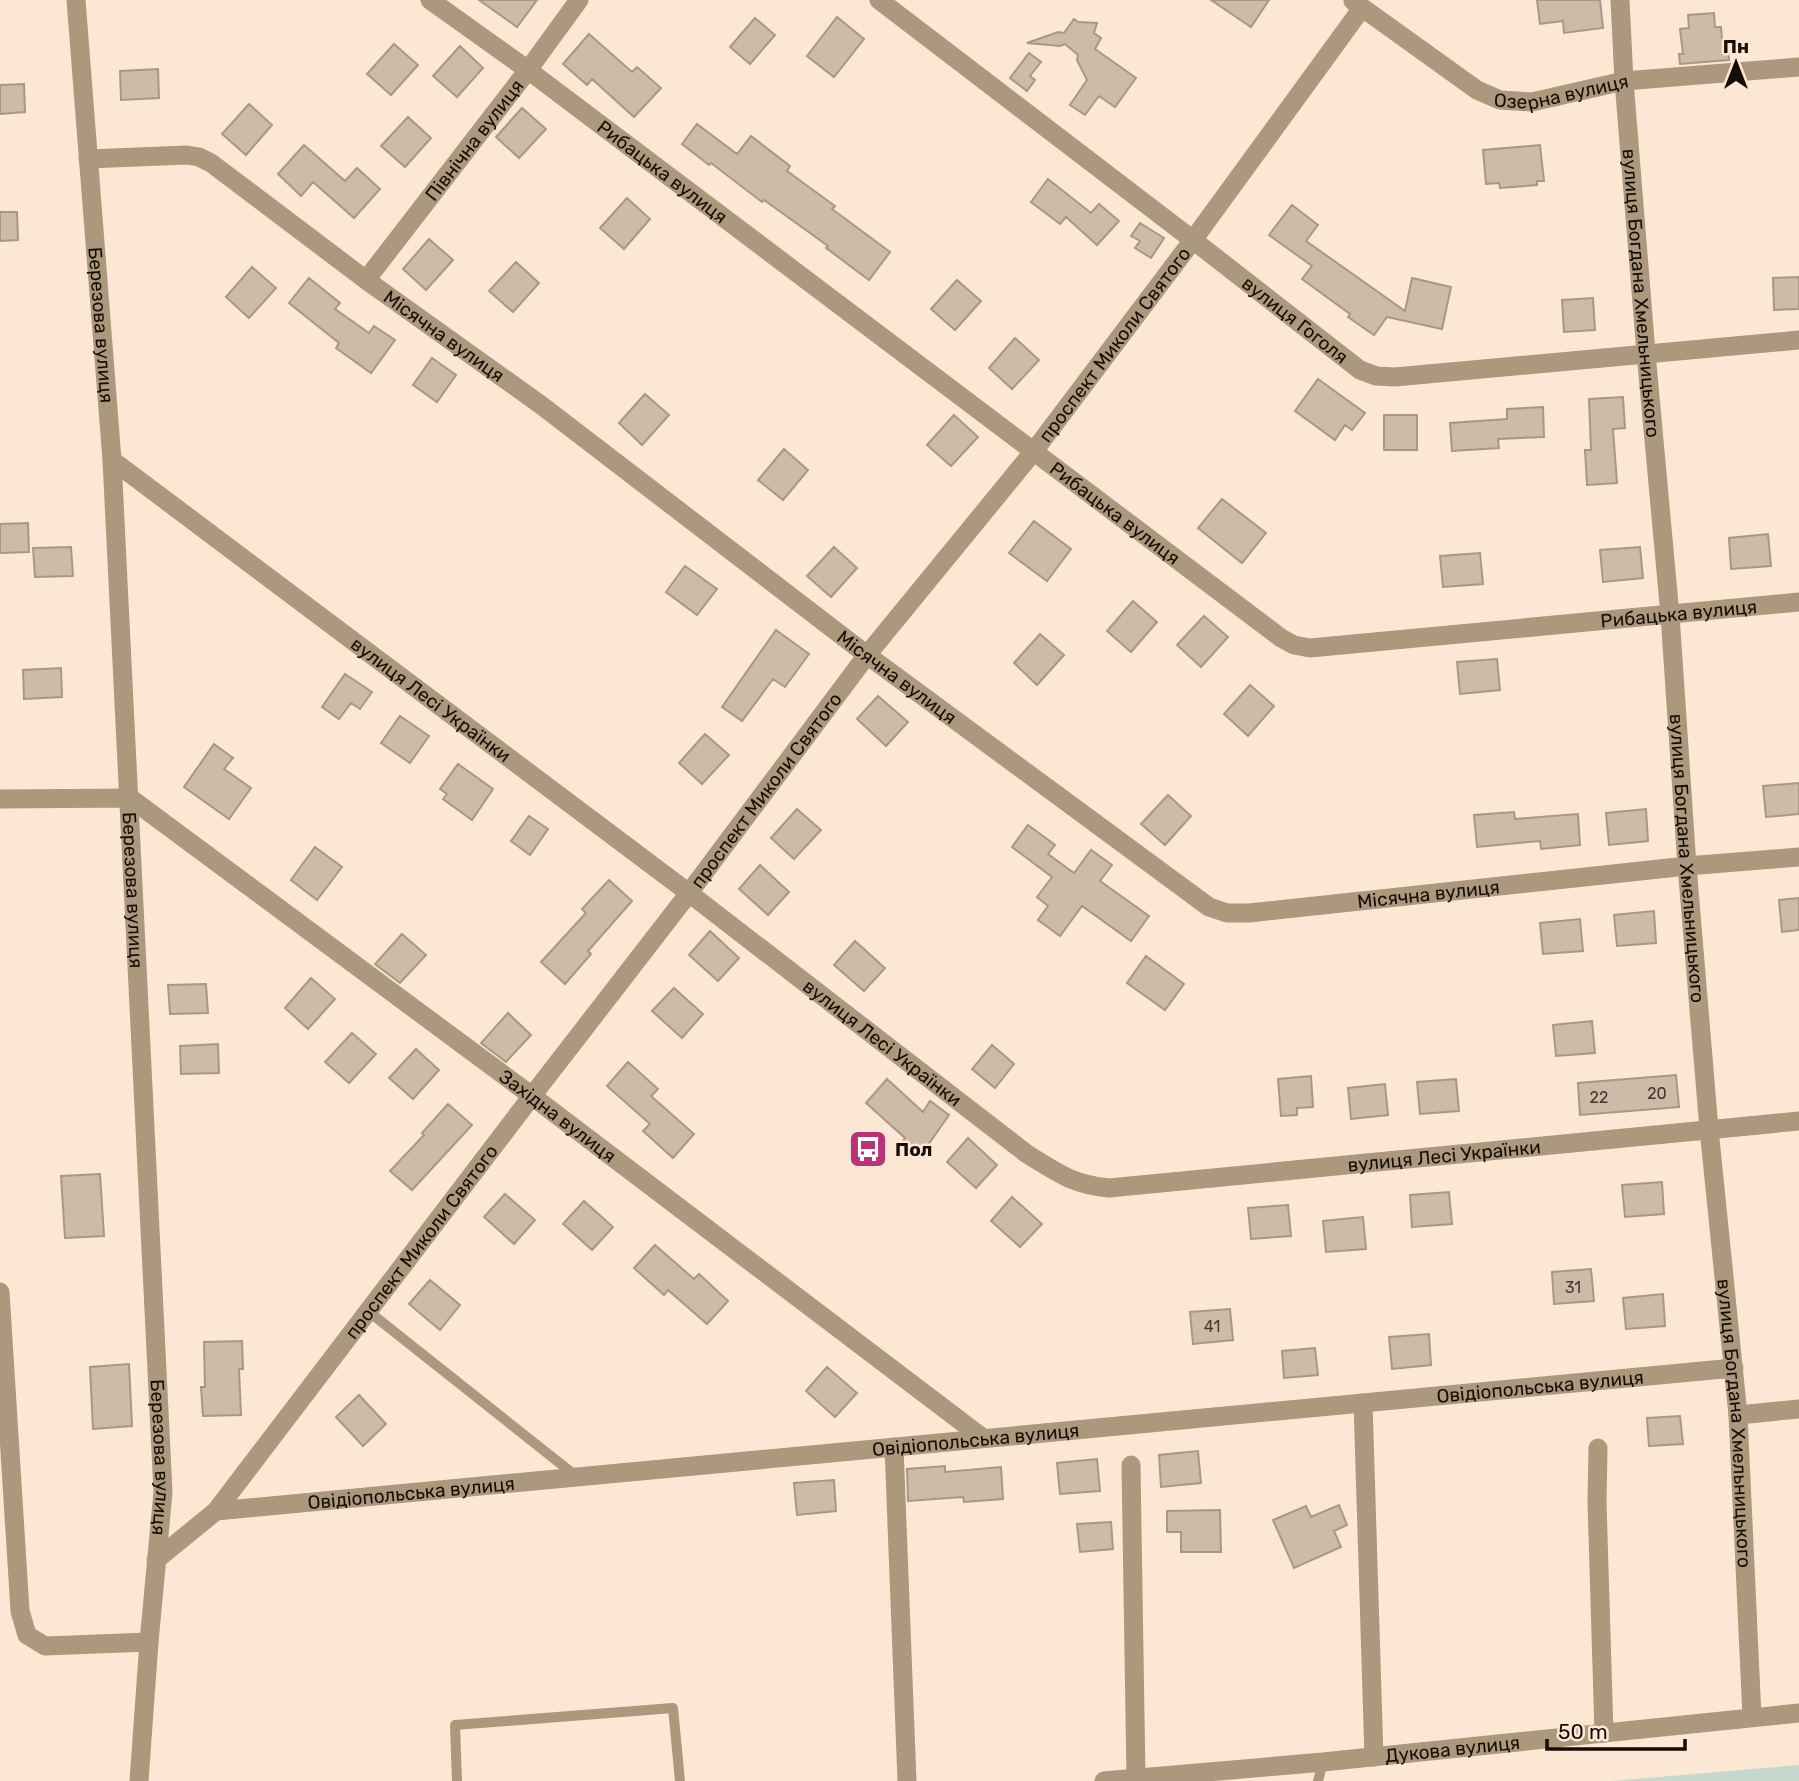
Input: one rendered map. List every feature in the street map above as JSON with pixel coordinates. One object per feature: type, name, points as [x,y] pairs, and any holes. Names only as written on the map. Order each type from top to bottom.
[{"type":"street","name":"Березова вулиця","points":[[76,0],[112,460],[163,1492],[139,1781]]},
{"type":"street","name":"Рибацька вулиця","points":[[430,0],[528,70],[1281,638],[1294,645],[1310,648],[1799,602]]},
{"type":"street","name":"Північна вулиця","points":[[366,279],[579,0]]},
{"type":"street","name":"вулиця Гоголя","points":[[880,0],[1360,370],[1376,376],[1395,377],[1799,340]]},
{"type":"street","name":"вулиця Богдана Хмельницького","points":[[1620,0],[1646,353],[1670,615],[1687,866],[1709,1129],[1738,1415],[1752,1717]]},
{"type":"street","name":"проспект Миколи Святого","points":[[156,1560],[216,1511],[690,893],[867,655],[1034,451],[1193,240],[1357,4]]},
{"type":"street","name":"Озерна вулиця","points":[[1357,4],[1477,90],[1500,100],[1532,102],[1624,81],[1799,67]]},
{"type":"street","name":"Місячна вулиця","points":[[88,159],[187,155],[211,163],[541,405],[867,655],[1209,907],[1227,913],[1263,912],[1687,866],[1799,857]]},
{"type":"street","name":"вулиця Лесі Українки","points":[[112,460],[690,893],[1027,1154],[1068,1179],[1088,1186],[1122,1187],[1799,1121]]},
{"type":"street","points":[[0,799],[130,798]]},
{"type":"street","name":"Західна вулиця","points":[[130,798],[532,1096],[983,1438]]},
{"type":"street","points":[[0,1292],[9,1569],[27,1635],[45,1646],[149,1642]]},
{"type":"street","name":"Овідіопольська вулиця","points":[[216,1511],[1734,1368]]},
{"type":"street","points":[[1363,1403],[1374,1757]]},
{"type":"street","points":[[1738,1415],[1799,1409]]},
{"type":"street","points":[[894,1447],[907,1781]]},
{"type":"street","points":[[1598,1448],[1597,1502],[1604,1733]]},
{"type":"street","points":[[1130,1465],[1136,1778]]},
{"type":"street","name":"Дукова вулиця","points":[[1104,1781],[1321,1771],[1374,1757],[1799,1713]]},
{"type":"lane","points":[[368,1311],[578,1477]]},
{"type":"lane","points":[[457,1781],[455,1725],[673,1708],[677,1781]]},
{"type":"green space","points":[[1799,1765],[1799,1781],[1612,1781]]},
{"type":"building","points":[[479,0],[537,0],[517,27]]},
{"type":"building","points":[[1211,0],[1269,0],[1251,27]]},
{"type":"building","points":[[1537,0],[1600,0],[1603,28],[1564,33],[1563,21],[1540,24]]},
{"type":"building","points":[[1714,13],[1715,27],[1721,27],[1723,50],[1728,50],[1729,60],[1680,64],[1679,54],[1683,54],[1680,29],[1689,28],[1688,15]]},
{"type":"building","points":[[837,17],[864,39],[834,77],[807,56]]},
{"type":"building","points":[[755,18],[775,35],[750,64],[730,47]]},
{"type":"building","points":[[1074,19],[1078,22],[1097,23],[1094,33],[1101,38],[1095,49],[1136,78],[1115,107],[1099,96],[1085,115],[1070,105],[1087,80],[1077,60],[1078,55],[1065,44],[1060,46],[1027,43],[1058,32],[1064,33]]},
{"type":"building","points":[[589,34],[632,72],[637,67],[661,88],[634,117],[592,79],[587,85],[563,64]]},
{"type":"building","points":[[394,44],[418,65],[391,95],[367,74]]},
{"type":"building","points":[[460,46],[483,68],[457,97],[433,76]]},
{"type":"building","points":[[1029,53],[1041,62],[1030,76],[1035,80],[1027,91],[1010,78]]},
{"type":"building","points":[[158,69],[159,98],[121,100],[120,71]]},
{"type":"building","points":[[24,84],[25,112],[0,114],[0,85]]},
{"type":"building","points":[[249,104],[272,125],[246,155],[222,134]]},
{"type":"building","points":[[522,108],[546,129],[519,158],[496,137]]},
{"type":"building","points":[[408,117],[431,138],[405,167],[381,146]]},
{"type":"building","points":[[697,124],[737,154],[751,136],[790,166],[787,171],[835,206],[832,209],[890,252],[869,280],[826,248],[828,246],[682,144]]},
{"type":"building","points":[[304,145],[345,181],[357,168],[380,189],[354,218],[313,182],[301,196],[278,174]]},
{"type":"building","points":[[1540,145],[1544,181],[1537,181],[1537,185],[1500,188],[1499,183],[1486,184],[1483,150]]},
{"type":"building","points":[[1048,179],[1091,213],[1099,204],[1119,221],[1097,245],[1066,217],[1060,224],[1031,202]]},
{"type":"building","points":[[627,198],[650,219],[624,249],[600,228]]},
{"type":"building","points":[[1292,205],[1318,225],[1306,241],[1405,311],[1412,278],[1451,287],[1442,329],[1387,317],[1374,335],[1302,279],[1312,266],[1269,235]]},
{"type":"building","points":[[0,212],[17,212],[18,240],[0,241]]},
{"type":"building","points":[[1140,223],[1164,238],[1151,258],[1135,248],[1140,241],[1131,236]]},
{"type":"building","points":[[429,239],[453,260],[426,290],[403,269]]},
{"type":"building","points":[[516,262],[539,283],[513,312],[489,291]]},
{"type":"building","points":[[252,267],[276,288],[249,318],[226,297]]},
{"type":"building","points":[[1799,277],[1799,309],[1774,310],[1773,278]]},
{"type":"building","points":[[309,278],[340,303],[335,309],[369,333],[374,326],[395,340],[371,373],[336,348],[339,343],[289,303]]},
{"type":"building","points":[[957,280],[981,301],[955,330],[931,309]]},
{"type":"building","points":[[1593,298],[1595,330],[1564,332],[1562,300]]},
{"type":"building","points":[[1015,338],[1039,360],[1012,389],[989,368]]},
{"type":"building","points":[[432,358],[456,375],[437,402],[413,385]]},
{"type":"building","points":[[1318,379],[1365,413],[1352,430],[1345,425],[1335,440],[1295,411]]},
{"type":"building","points":[[645,394],[669,415],[642,445],[619,423]]},
{"type":"building","points":[[1623,397],[1625,428],[1613,429],[1617,483],[1587,485],[1585,450],[1591,450],[1589,399]]},
{"type":"building","points":[[1543,407],[1544,437],[1498,439],[1499,448],[1452,451],[1450,423],[1507,419],[1507,409]]},
{"type":"building","points":[[954,415],[978,437],[951,466],[927,445]]},
{"type":"building","points":[[1384,415],[1417,415],[1417,450],[1384,450]]},
{"type":"building","points":[[784,449],[808,470],[783,500],[758,480]]},
{"type":"building","points":[[1222,499],[1266,533],[1242,563],[1198,528]]},
{"type":"building","points":[[1034,521],[1071,549],[1047,581],[1009,553]]},
{"type":"building","points":[[28,523],[29,552],[0,553],[0,524]]},
{"type":"building","points":[[1768,534],[1771,566],[1731,569],[1729,538]]},
{"type":"building","points":[[71,547],[73,576],[35,577],[33,548]]},
{"type":"building","points":[[834,547],[857,568],[831,597],[807,576]]},
{"type":"building","points":[[1640,547],[1643,578],[1603,582],[1600,550]]},
{"type":"building","points":[[1480,553],[1483,584],[1443,587],[1440,556]]},
{"type":"building","points":[[685,566],[717,589],[697,615],[666,592]]},
{"type":"building","points":[[1133,601],[1157,622],[1131,652],[1107,631]]},
{"type":"building","points":[[1204,616],[1228,637],[1201,667],[1177,645]]},
{"type":"building","points":[[776,630],[809,654],[785,687],[773,679],[742,721],[722,707]]},
{"type":"building","points":[[1040,634],[1064,655],[1037,685],[1014,663]]},
{"type":"building","points":[[1497,659],[1500,690],[1460,694],[1457,662]]},
{"type":"building","points":[[61,668],[62,697],[24,699],[23,670]]},
{"type":"building","points":[[345,674],[372,692],[360,709],[351,703],[339,719],[322,707]]},
{"type":"building","points":[[1250,685],[1274,706],[1248,736],[1224,714]]},
{"type":"building","points":[[878,696],[908,722],[886,746],[857,719]]},
{"type":"building","points":[[400,716],[429,736],[410,763],[381,743]]},
{"type":"building","points":[[705,734],[729,755],[702,784],[679,763]]},
{"type":"building","points":[[214,744],[233,758],[224,769],[251,788],[229,819],[184,787]]},
{"type":"building","points":[[458,764],[493,789],[472,820],[443,799],[447,794],[440,789]]},
{"type":"building","points":[[1799,783],[1799,814],[1766,817],[1763,786]]},
{"type":"building","points":[[1168,795],[1191,816],[1165,845],[1141,824]]},
{"type":"building","points":[[797,809],[821,830],[794,859],[771,838]]},
{"type":"building","points":[[1646,809],[1648,841],[1609,845],[1606,813]]},
{"type":"building","points":[[1514,812],[1515,819],[1578,814],[1580,845],[1541,849],[1540,841],[1477,847],[1474,815]]},
{"type":"building","points":[[529,816],[548,829],[530,855],[511,841]]},
{"type":"building","points":[[1028,825],[1055,845],[1048,854],[1074,873],[1091,850],[1112,865],[1100,881],[1149,916],[1131,941],[1082,906],[1060,936],[1038,920],[1048,906],[1037,897],[1052,877],[1012,847]]},
{"type":"building","points":[[315,847],[342,867],[317,900],[291,880]]},
{"type":"building","points":[[760,865],[789,892],[768,915],[739,889]]},
{"type":"building","points":[[609,880],[632,901],[588,951],[591,954],[565,984],[541,962],[586,913],[582,909]]},
{"type":"building","points":[[1799,898],[1799,930],[1782,932],[1779,900]]},
{"type":"building","points":[[1654,911],[1656,943],[1617,946],[1614,915]]},
{"type":"building","points":[[1580,919],[1583,951],[1543,954],[1540,923]]},
{"type":"building","points":[[710,931],[739,958],[718,981],[689,955]]},
{"type":"building","points":[[402,934],[426,955],[400,983],[375,964]]},
{"type":"building","points":[[855,941],[885,968],[864,991],[834,965]]},
{"type":"building","points":[[1146,956],[1184,984],[1165,1010],[1127,983]]},
{"type":"building","points":[[311,978],[335,999],[308,1029],[285,1008]]},
{"type":"building","points":[[206,984],[208,1013],[170,1014],[168,985]]},
{"type":"building","points":[[674,988],[703,1014],[682,1038],[652,1011]]},
{"type":"building","points":[[508,1013],[531,1035],[506,1062],[481,1043]]},
{"type":"building","points":[[1592,1021],[1595,1053],[1556,1056],[1553,1025]]},
{"type":"building","points":[[352,1033],[376,1054],[349,1083],[325,1062]]},
{"type":"building","points":[[218,1044],[219,1073],[181,1074],[180,1046]]},
{"type":"building","points":[[992,1045],[1014,1064],[995,1088],[972,1069]]},
{"type":"building","points":[[416,1049],[439,1070],[413,1099],[389,1078]]},
{"type":"building","points":[[628,1062],[658,1089],[651,1096],[694,1134],[673,1158],[643,1131],[650,1124],[607,1086]]},
{"type":"building","points":[[1676,1075],[1679,1107],[1580,1115],[1578,1083]]},
{"type":"building","points":[[1311,1076],[1313,1107],[1297,1108],[1297,1115],[1281,1116],[1278,1079]]},
{"type":"building","points":[[887,1079],[923,1112],[930,1101],[949,1115],[921,1155],[902,1142],[905,1138],[866,1103]]},
{"type":"building","points":[[1456,1079],[1459,1111],[1420,1114],[1417,1082]]},
{"type":"building","points":[[1385,1084],[1388,1115],[1351,1119],[1348,1088]]},
{"type":"building","points":[[448,1104],[472,1125],[412,1190],[390,1171],[424,1135],[422,1133]]},
{"type":"building","points":[[968,1138],[997,1165],[976,1188],[947,1162]]},
{"type":"building","points":[[100,1174],[104,1236],[65,1238],[61,1176]]},
{"type":"building","points":[[1662,1182],[1664,1214],[1625,1217],[1622,1185]]},
{"type":"building","points":[[1449,1192],[1452,1224],[1412,1227],[1410,1195]]},
{"type":"building","points":[[505,1194],[535,1220],[514,1244],[484,1217]]},
{"type":"building","points":[[1012,1197],[1042,1224],[1020,1247],[991,1221]]},
{"type":"building","points":[[584,1201],[613,1227],[592,1250],[563,1224]]},
{"type":"building","points":[[1288,1205],[1291,1236],[1251,1239],[1248,1208]]},
{"type":"building","points":[[1363,1217],[1366,1249],[1326,1252],[1323,1221]]},
{"type":"building","points":[[655,1245],[694,1279],[699,1274],[728,1301],[707,1324],[668,1290],[664,1295],[634,1268]]},
{"type":"building","points":[[1591,1269],[1594,1301],[1554,1304],[1552,1272]]},
{"type":"building","points":[[430,1280],[460,1305],[440,1330],[409,1304]]},
{"type":"building","points":[[1663,1294],[1665,1326],[1626,1329],[1623,1298]]},
{"type":"building","points":[[1230,1309],[1233,1340],[1193,1344],[1190,1312]]},
{"type":"building","points":[[1429,1334],[1431,1365],[1392,1369],[1389,1337]]},
{"type":"building","points":[[242,1341],[243,1369],[239,1369],[241,1415],[203,1416],[201,1387],[205,1387],[204,1342]]},
{"type":"building","points":[[1315,1348],[1318,1375],[1284,1378],[1282,1351]]},
{"type":"building","points":[[129,1364],[132,1426],[93,1429],[90,1367]]},
{"type":"building","points":[[827,1367],[857,1393],[835,1417],[806,1391]]},
{"type":"building","points":[[359,1395],[386,1424],[363,1446],[336,1417]]},
{"type":"building","points":[[1680,1416],[1683,1444],[1649,1446],[1647,1418]]},
{"type":"building","points":[[1198,1451],[1201,1483],[1161,1487],[1159,1455]]},
{"type":"building","points":[[1097,1459],[1100,1491],[1060,1494],[1057,1463]]},
{"type":"building","points":[[945,1466],[945,1472],[1001,1467],[1003,1499],[964,1502],[963,1497],[908,1501],[907,1469]]},
{"type":"building","points":[[834,1480],[836,1511],[797,1515],[794,1483]]},
{"type":"building","points":[[1339,1505],[1347,1525],[1334,1531],[1341,1547],[1294,1568],[1273,1520],[1306,1506],[1311,1517]]},
{"type":"building","points":[[1220,1510],[1221,1552],[1181,1552],[1181,1532],[1167,1532],[1167,1511]]},
{"type":"building","points":[[1111,1522],[1113,1549],[1080,1552],[1077,1524]]},
{"type":"place","name":"Пол","points":[[868,1149]]}]
